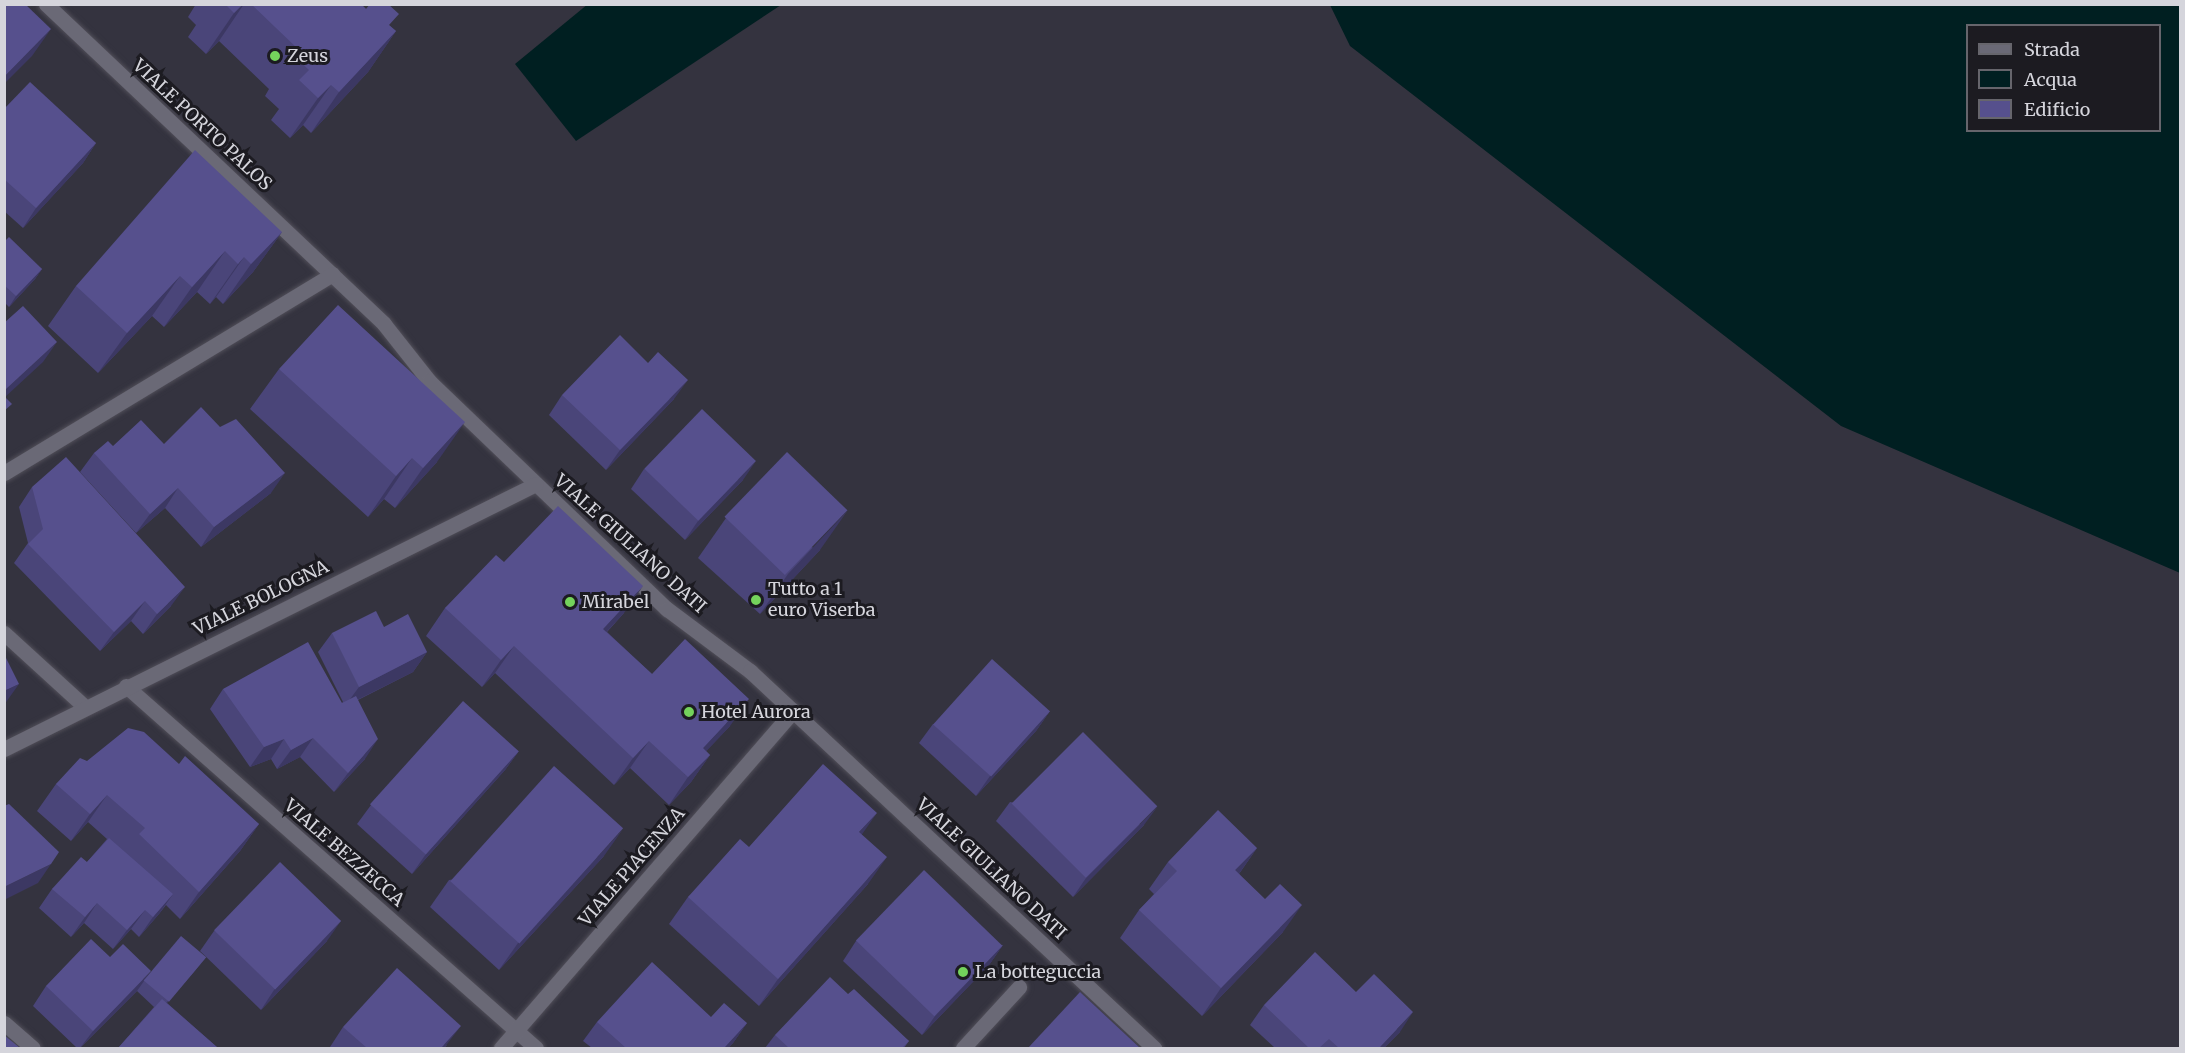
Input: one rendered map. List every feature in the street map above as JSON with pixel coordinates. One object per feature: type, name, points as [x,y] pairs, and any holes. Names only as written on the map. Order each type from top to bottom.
[{"type":"street","name":"VIALE PORTO PALOS","points":[[46,4],[332,274]]},
{"type":"street","points":[[4,473],[332,274]]},
{"type":"street","name":"VIALE GIULIANO DATI","points":[[332,274],[384,324],[429,381],[667,609],[750,671],[1154,1048]]},
{"type":"street","name":"VIALE BOLOGNA","points":[[4,749],[126,686],[536,484]]},
{"type":"street","points":[[4,633],[86,707]]},
{"type":"street","name":"VIALE BEZZECCA","points":[[126,686],[536,1048]]},
{"type":"street","name":"VIALE PIACENZA","points":[[501,1048],[793,711]]},
{"type":"street","points":[[963,1048],[1019,987]]},
{"type":"street","points":[[4,1023],[33,1048]]},
{"type":"water","points":[[588,4],[781,5],[576,141],[515,64]]},
{"type":"water","points":[[1330,5],[2180,5],[2180,573],[1841,426],[1350,46]]},
{"type":"building","points":[[4,4],[25,4],[51,29],[4,77]]},
{"type":"building","points":[[225,4],[243,4],[234,13]]},
{"type":"building","points":[[251,4],[361,4],[366,9],[370,4],[388,4],[399,14],[389,25],[396,31],[339,92],[331,85],[318,98],[299,80],[309,70],[293,55],[299,50]]},
{"type":"building","points":[[30,82],[96,143],[36,208],[4,179],[4,109]]},
{"type":"building","points":[[195,150],[282,232],[251,264],[244,257],[238,264],[225,251],[192,287],[180,276],[127,333],[76,286]]},
{"type":"building","points":[[9,237],[42,269],[16,296],[4,285],[4,242]]},
{"type":"building","points":[[338,305],[465,422],[423,468],[412,458],[396,476],[279,369]]},
{"type":"building","points":[[23,306],[57,342],[4,391],[4,323]]},
{"type":"building","points":[[620,335],[648,363],[658,352],[688,380],[620,450],[562,395]]},
{"type":"building","points":[[4,396],[12,404],[4,411]]},
{"type":"building","points":[[201,407],[220,427],[236,419],[285,473],[214,527],[178,488],[150,514],[94,453],[108,441],[113,446],[141,420],[164,444]]},
{"type":"building","points":[[702,409],[756,461],[698,521],[644,469]]},
{"type":"building","points":[[787,452],[847,510],[785,575],[724,517]]},
{"type":"building","points":[[66,457],[185,587],[157,614],[145,601],[114,632],[28,544],[43,529],[32,487]]},
{"type":"building","points":[[558,506],[643,586],[603,629],[652,674],[685,639],[749,699],[703,748],[710,755],[688,777],[649,741],[633,758],[514,646],[501,660],[445,608],[496,555],[504,562]]},
{"type":"building","points":[[376,611],[384,627],[408,614],[427,652],[359,687],[332,633]]},
{"type":"building","points":[[308,642],[342,703],[356,696],[378,739],[348,773],[313,738],[291,750],[284,739],[264,747],[223,689]]},
{"type":"building","points":[[4,654],[19,684],[4,691]]},
{"type":"building","points":[[992,659],[1050,711],[991,777],[933,724]]},
{"type":"building","points":[[463,701],[519,751],[426,854],[370,804]]},
{"type":"building","points":[[128,728],[144,732],[179,764],[185,756],[259,824],[199,892],[139,834],[145,828],[107,795],[90,814],[56,784],[80,758],[87,761]]},
{"type":"building","points":[[1083,732],[1157,806],[1086,878],[1012,803]]},
{"type":"building","points":[[823,764],[877,813],[859,832],[887,857],[778,979],[688,897],[740,839],[749,847]]},
{"type":"building","points":[[554,766],[623,828],[519,943],[450,881]]},
{"type":"building","points":[[9,804],[59,852],[51,864],[4,887],[4,806]]},
{"type":"building","points":[[1218,810],[1257,848],[1235,870],[1265,899],[1280,884],[1302,905],[1221,988],[1139,910],[1177,871],[1168,862]]},
{"type":"building","points":[[109,838],[173,894],[153,917],[145,910],[127,930],[97,903],[85,917],[52,889],[81,857],[87,862]]},
{"type":"building","points":[[280,862],[341,921],[275,989],[214,930]]},
{"type":"building","points":[[924,870],[1002,946],[934,1016],[856,940]]},
{"type":"building","points":[[181,936],[206,957],[169,1002],[144,980]]},
{"type":"building","points":[[91,939],[110,957],[123,944],[151,971],[93,1031],[46,986]]},
{"type":"building","points":[[1315,952],[1356,992],[1374,974],[1413,1012],[1379,1048],[1339,1048],[1329,1039],[1319,1048],[1309,1048],[1264,1005]]},
{"type":"building","points":[[652,962],[711,1017],[724,1003],[747,1023],[724,1048],[626,1048],[597,1022]]},
{"type":"building","points":[[397,968],[461,1026],[441,1048],[367,1048],[343,1027]]},
{"type":"building","points":[[830,977],[848,994],[854,989],[909,1041],[902,1048],[789,1048],[775,1035]]},
{"type":"building","points":[[1080,992],[1140,1048],[1028,1048]]},
{"type":"building","points":[[162,999],[218,1048],[119,1047]]},
{"type":"building","points":[[4,1035],[20,1048],[4,1048]]},
{"type":"place","name":"Zeus","points":[[275,56]]},
{"type":"place","name":"Tutto a 1 euro Viserba","points":[[756,600]]},
{"type":"place","name":"Mirabel","points":[[570,602]]},
{"type":"place","name":"Hotel Aurora","points":[[689,712]]},
{"type":"place","name":"La botteguccia","points":[[963,972]]}]
